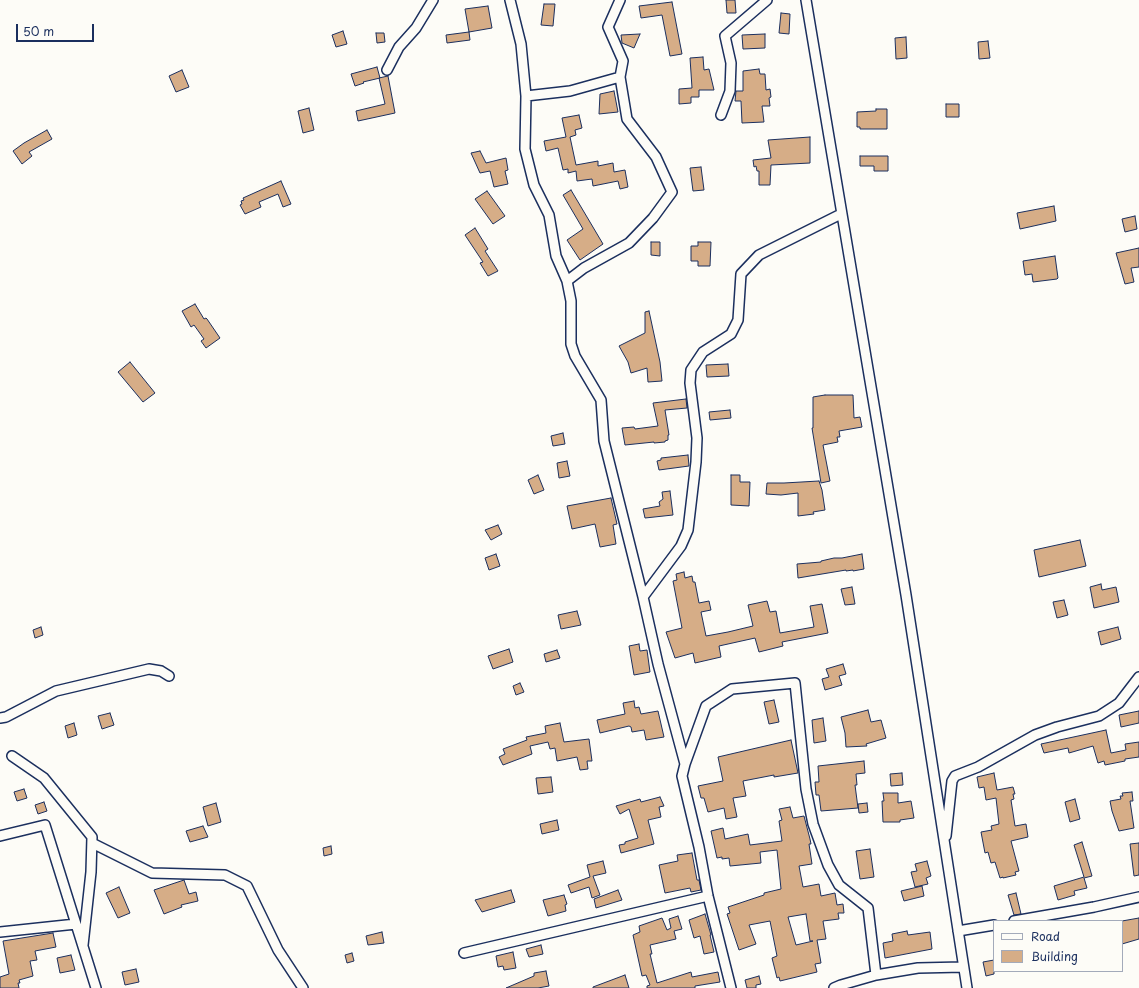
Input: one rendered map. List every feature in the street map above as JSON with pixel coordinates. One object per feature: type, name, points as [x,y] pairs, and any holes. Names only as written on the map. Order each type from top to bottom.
[{"type":"street","points":[[387,70],[399,47],[416,28],[433,0]]},
{"type":"street","points":[[510,0],[521,44],[526,96],[525,149],[534,185],[549,215],[556,256],[567,281],[571,301],[571,344],[575,356],[601,400],[604,441],[658,664],[685,764]]},
{"type":"street","points":[[567,281],[584,268],[629,243],[653,218],[672,192],[656,157],[627,119],[620,77],[623,61],[608,27],[620,0]]},
{"type":"street","points":[[721,115],[730,91],[731,63],[725,36],[767,0]]},
{"type":"street","points":[[806,0],[906,595],[967,988]]},
{"type":"street","points":[[526,96],[570,90],[620,77]]},
{"type":"street","points":[[643,597],[681,546],[688,530],[698,438],[690,383],[691,370],[703,352],[731,334],[738,320],[741,274],[759,255],[841,214]]},
{"type":"street","points":[[0,718],[6,717],[56,691],[149,669],[161,671],[169,676]]},
{"type":"street","points":[[945,847],[952,781],[955,776],[978,767],[1035,735],[1057,727],[1099,716],[1119,703],[1139,677]]},
{"type":"street","points":[[732,988],[708,896],[699,847],[682,776],[706,706],[732,689],[795,683],[806,789],[813,824],[828,865],[838,885],[868,908],[876,975]]},
{"type":"street","points":[[12,756],[44,778],[92,837],[91,872],[83,945]]},
{"type":"street","points":[[0,836],[45,825],[96,988]]},
{"type":"street","points":[[92,843],[152,873],[225,875],[247,886],[278,950],[303,988]]},
{"type":"street","points":[[464,953],[708,896]]},
{"type":"street","points":[[1020,920],[1094,907],[1139,897]]},
{"type":"street","points":[[0,932],[76,924]]},
{"type":"street","points":[[958,931],[993,925]]},
{"type":"street","points":[[834,988],[841,984],[876,975],[918,968],[964,967]]},
{"type":"building","points":[[726,0],[735,0],[736,13],[727,13]]},
{"type":"building","points":[[672,2],[682,54],[670,56],[662,15],[641,18],[639,6]]},
{"type":"building","points":[[544,4],[555,4],[553,26],[541,25]]},
{"type":"building","points":[[488,6],[492,28],[469,32],[465,9]]},
{"type":"building","points":[[781,13],[790,14],[789,34],[779,33]]},
{"type":"building","points":[[343,31],[347,44],[336,47],[332,35]]},
{"type":"building","points":[[469,32],[470,40],[447,43],[446,35]]},
{"type":"building","points":[[376,33],[384,33],[385,42],[377,43]]},
{"type":"building","points":[[640,34],[634,48],[622,43],[621,35]]},
{"type":"building","points":[[765,34],[765,48],[743,49],[742,35]]},
{"type":"building","points":[[906,37],[907,58],[896,59],[895,38]]},
{"type":"building","points":[[988,41],[990,58],[979,59],[978,42]]},
{"type":"building","points":[[703,57],[704,70],[709,69],[714,90],[699,90],[699,97],[691,97],[691,103],[679,104],[679,89],[692,88],[690,58]]},
{"type":"building","points":[[377,67],[380,78],[363,82],[364,83],[355,86],[351,74]]},
{"type":"building","points":[[759,69],[760,74],[765,74],[766,90],[770,89],[770,106],[762,106],[764,122],[742,123],[741,101],[735,101],[736,91],[743,91],[743,71]]},
{"type":"building","points":[[182,70],[189,87],[176,92],[169,76]]},
{"type":"building","points":[[388,76],[395,113],[358,121],[356,111],[385,104],[379,78]]},
{"type":"building","points":[[614,91],[618,112],[599,114],[600,94]]},
{"type":"building","points":[[946,104],[959,104],[959,117],[946,117]]},
{"type":"building","points":[[309,108],[314,130],[303,133],[298,111]]},
{"type":"building","points":[[876,109],[887,109],[887,129],[860,129],[860,127],[857,127],[857,112],[876,111]]},
{"type":"building","points":[[579,115],[582,128],[575,130],[576,135],[570,137],[576,165],[598,161],[598,166],[613,163],[614,172],[625,170],[628,187],[620,189],[618,181],[593,186],[592,179],[577,181],[576,171],[568,173],[568,169],[563,170],[558,148],[546,151],[544,141],[566,137],[562,118]]},
{"type":"building","points":[[47,130],[52,139],[29,152],[32,156],[22,164],[13,151]]},
{"type":"building","points":[[810,137],[810,163],[771,165],[770,185],[759,185],[759,171],[757,171],[756,166],[754,167],[753,160],[771,158],[768,140]]},
{"type":"building","points":[[480,151],[486,163],[506,158],[508,170],[505,171],[508,184],[494,187],[490,171],[480,173],[471,153]]},
{"type":"building","points":[[860,156],[888,156],[888,171],[874,171],[874,166],[860,166]]},
{"type":"building","points":[[701,167],[704,190],[693,191],[690,168]]},
{"type":"building","points":[[281,181],[291,204],[283,207],[278,194],[259,202],[261,207],[245,214],[240,205],[242,204],[241,201],[244,200],[243,198]]},
{"type":"building","points":[[571,190],[603,244],[580,260],[567,240],[583,229],[563,195]]},
{"type":"building","points":[[487,191],[505,216],[493,224],[475,199]]},
{"type":"building","points":[[1054,206],[1056,221],[1020,229],[1017,213]]},
{"type":"building","points":[[1135,216],[1137,229],[1125,232],[1122,219]]},
{"type":"building","points":[[475,228],[488,249],[485,251],[498,271],[488,276],[480,263],[483,262],[465,235]]},
{"type":"building","points":[[651,242],[660,242],[660,256],[651,255]]},
{"type":"building","points":[[698,242],[711,242],[710,266],[698,266],[698,261],[691,261],[691,246],[698,246]]},
{"type":"building","points":[[1139,248],[1139,267],[1131,268],[1134,282],[1125,284],[1116,253]]},
{"type":"building","points":[[1055,256],[1057,279],[1033,282],[1032,274],[1025,275],[1023,261]]},
{"type":"building","points":[[195,304],[204,319],[207,319],[220,338],[206,348],[201,341],[204,339],[194,325],[191,327],[182,311]]},
{"type":"building","points":[[649,311],[660,362],[662,381],[648,382],[647,368],[631,373],[628,362],[619,346],[645,333],[645,312]]},
{"type":"building","points":[[130,362],[155,393],[143,402],[118,372]]},
{"type":"building","points":[[728,364],[729,376],[707,377],[706,365]]},
{"type":"building","points":[[825,395],[853,395],[854,418],[860,417],[862,427],[839,431],[840,437],[837,437],[838,442],[823,445],[830,481],[821,483],[812,428],[813,397]]},
{"type":"building","points":[[686,399],[687,408],[665,410],[669,435],[668,440],[665,442],[625,445],[622,428],[634,427],[635,429],[658,426],[653,403]]},
{"type":"building","points":[[730,410],[731,418],[710,420],[709,412]]},
{"type":"building","points":[[563,433],[565,444],[553,446],[551,436]]},
{"type":"building","points":[[688,455],[689,466],[659,470],[657,461],[661,460],[661,458]]},
{"type":"building","points":[[567,461],[570,476],[559,478],[557,463]]},
{"type":"building","points":[[538,475],[544,490],[534,494],[528,480]]},
{"type":"building","points":[[731,475],[740,475],[740,482],[750,482],[749,506],[731,505]]},
{"type":"building","points":[[819,481],[825,510],[813,512],[814,514],[798,516],[798,493],[781,495],[766,494],[767,483]]},
{"type":"building","points":[[670,491],[673,515],[645,518],[643,509],[660,506],[659,502],[663,499],[662,492]]},
{"type":"building","points":[[611,498],[617,524],[613,525],[616,544],[600,547],[595,524],[572,529],[567,506]]},
{"type":"building","points":[[498,525],[502,534],[491,540],[485,530]]},
{"type":"building","points":[[1080,540],[1086,566],[1039,577],[1034,550]]},
{"type":"building","points":[[496,554],[500,566],[489,570],[485,558]]},
{"type":"building","points":[[862,554],[864,569],[853,571],[846,570],[798,578],[797,564],[821,562],[834,558]]},
{"type":"building","points":[[684,572],[685,578],[692,576],[693,582],[695,582],[699,603],[709,601],[711,610],[701,612],[706,636],[753,626],[748,605],[767,601],[770,612],[776,611],[780,633],[814,627],[810,606],[822,604],[828,633],[782,642],[783,646],[759,652],[755,638],[719,646],[721,657],[695,663],[693,653],[675,658],[666,632],[682,628],[673,581],[677,580],[676,574]]},
{"type":"building","points":[[1101,584],[1102,590],[1116,587],[1119,602],[1094,608],[1090,587]]},
{"type":"building","points":[[852,587],[855,604],[845,605],[841,589]]},
{"type":"building","points":[[1064,600],[1068,615],[1057,618],[1053,602]]},
{"type":"building","points":[[577,611],[581,625],[561,629],[558,615]]},
{"type":"building","points":[[41,627],[43,635],[35,638],[33,630]]},
{"type":"building","points":[[1118,627],[1121,639],[1101,645],[1098,632]]},
{"type":"building","points":[[639,644],[640,651],[647,650],[650,672],[634,675],[629,646]]},
{"type":"building","points":[[509,649],[513,662],[493,669],[488,656]]},
{"type":"building","points":[[557,650],[560,658],[546,662],[544,654]]},
{"type":"building","points":[[843,664],[846,674],[839,676],[842,685],[825,690],[822,679],[829,677],[826,669]]},
{"type":"building","points":[[520,683],[524,692],[516,695],[513,686]]},
{"type":"building","points":[[774,700],[779,722],[769,724],[764,702]]},
{"type":"building","points":[[634,701],[635,708],[639,707],[641,714],[658,711],[664,737],[646,740],[644,730],[632,732],[631,727],[629,726],[600,733],[597,720],[625,714],[623,703]]},
{"type":"building","points":[[868,710],[871,722],[881,720],[886,738],[866,744],[867,746],[846,747],[845,733],[841,717]]},
{"type":"building","points":[[1139,711],[1139,723],[1121,727],[1119,715]]},
{"type":"building","points":[[110,713],[114,725],[102,729],[98,716]]},
{"type":"building","points":[[823,718],[826,741],[814,743],[812,720]]},
{"type":"building","points":[[74,723],[77,735],[68,738],[65,726]]},
{"type":"building","points":[[560,723],[564,742],[589,739],[592,761],[587,761],[588,769],[580,770],[577,757],[557,761],[555,748],[550,749],[548,742],[530,746],[532,754],[503,765],[499,757],[505,754],[503,749],[527,740],[526,737],[546,733],[545,726]]},
{"type":"building","points":[[1106,730],[1111,753],[1126,750],[1125,744],[1139,742],[1139,757],[1125,759],[1125,761],[1105,765],[1104,761],[1098,763],[1093,746],[1069,753],[1068,748],[1044,753],[1041,744]]},
{"type":"building","points":[[791,740],[798,773],[774,777],[774,775],[743,781],[746,796],[733,798],[737,817],[726,819],[724,808],[708,812],[704,798],[701,798],[698,786],[723,781],[718,757]]},
{"type":"building","points":[[864,761],[865,773],[856,774],[857,785],[855,785],[858,808],[821,811],[819,795],[816,795],[815,782],[819,782],[818,766]]},
{"type":"building","points":[[902,773],[903,785],[891,786],[890,774]]},
{"type":"building","points":[[994,773],[997,790],[1013,787],[1015,794],[1013,794],[1014,799],[1011,800],[1015,826],[1026,824],[1028,837],[1011,841],[1019,871],[1015,872],[1016,875],[1003,878],[1000,878],[995,862],[991,863],[988,852],[985,853],[981,832],[992,830],[991,826],[999,824],[996,798],[986,800],[984,787],[979,788],[977,777]]},
{"type":"building","points":[[551,777],[553,792],[538,794],[536,778]]},
{"type":"building","points":[[24,789],[27,798],[17,801],[14,792]]},
{"type":"building","points":[[1132,792],[1133,801],[1130,801],[1134,828],[1119,831],[1110,801],[1121,799],[1120,796],[1123,796],[1122,793]]},
{"type":"building","points":[[883,793],[898,793],[898,803],[911,801],[914,818],[900,820],[900,822],[883,822]]},
{"type":"building","points":[[660,797],[664,806],[659,807],[661,817],[648,820],[654,844],[621,853],[619,845],[638,838],[629,809],[620,814],[616,806],[640,799],[641,802]]},
{"type":"building","points":[[1075,799],[1080,819],[1070,822],[1065,802]]},
{"type":"building","points":[[44,802],[47,811],[38,814],[35,805]]},
{"type":"building","points":[[216,803],[221,822],[208,826],[203,807]]},
{"type":"building","points":[[867,803],[868,812],[859,813],[858,804]]},
{"type":"building","points":[[790,807],[793,818],[804,816],[811,844],[809,844],[812,864],[799,866],[803,887],[819,884],[821,896],[835,893],[837,905],[843,904],[844,913],[838,913],[839,919],[823,921],[826,939],[817,940],[821,963],[815,964],[817,972],[780,981],[779,977],[777,978],[772,958],[777,956],[770,921],[749,925],[756,944],[739,950],[727,914],[730,913],[728,907],[764,895],[764,893],[781,889],[777,850],[760,852],[761,863],[730,866],[729,858],[717,858],[711,831],[723,828],[725,839],[748,834],[750,845],[782,841],[779,821],[782,820],[779,809]],"holes":[[[806,914],[810,941],[813,941],[796,945],[788,917]]]},
{"type":"building","points":[[557,820],[559,830],[542,834],[540,824]]},
{"type":"building","points":[[203,826],[208,837],[190,842],[186,831]]},
{"type":"building","points":[[1082,842],[1092,876],[1084,878],[1087,888],[1074,891],[1075,895],[1058,900],[1054,886],[1084,877],[1074,845]]},
{"type":"building","points":[[1139,843],[1139,875],[1134,876],[1130,844]]},
{"type":"building","points":[[331,846],[332,854],[324,856],[323,848]]},
{"type":"building","points":[[870,849],[874,877],[860,879],[856,851]]},
{"type":"building","points":[[692,853],[697,880],[699,880],[701,890],[691,892],[690,888],[665,893],[659,865],[678,861],[677,855]]},
{"type":"building","points":[[603,861],[606,873],[593,876],[600,895],[592,898],[589,887],[571,893],[568,885],[590,877],[587,865]]},
{"type":"building","points":[[927,861],[931,876],[926,878],[928,884],[915,887],[911,872],[917,871],[915,864]]},
{"type":"building","points":[[184,880],[189,894],[196,892],[198,901],[181,905],[182,907],[164,914],[154,890]]},
{"type":"building","points":[[922,886],[924,896],[904,901],[901,891]]},
{"type":"building","points":[[119,887],[130,913],[118,918],[106,893]]},
{"type":"building","points":[[511,890],[515,902],[482,912],[475,900]]},
{"type":"building","points":[[618,890],[622,900],[596,908],[594,899]]},
{"type":"building","points":[[1016,893],[1021,914],[1014,915],[1008,895]]},
{"type":"building","points":[[564,895],[567,904],[565,905],[566,911],[548,916],[543,900]]},
{"type":"building","points":[[705,914],[714,952],[704,954],[700,936],[694,938],[689,920]]},
{"type":"building","points":[[678,916],[682,929],[674,931],[676,939],[650,945],[652,954],[650,954],[657,983],[691,972],[692,977],[718,972],[720,982],[695,986],[695,988],[647,988],[647,986],[650,985],[646,975],[642,976],[633,935],[640,932],[639,926],[662,918],[667,930],[671,928],[669,919]]},
{"type":"building","points":[[1139,918],[1139,939],[1123,944],[1123,921]]},
{"type":"building","points":[[907,931],[908,935],[930,932],[932,949],[885,958],[883,943],[893,941],[892,934]]},
{"type":"building","points":[[382,932],[384,943],[368,945],[366,936]]},
{"type":"building","points":[[53,933],[56,947],[35,951],[37,960],[30,961],[33,976],[19,980],[19,988],[0,988],[0,977],[9,974],[3,941]]},
{"type":"building","points":[[541,945],[543,954],[529,957],[526,949]]},
{"type":"building","points":[[513,952],[516,968],[504,970],[503,966],[498,967],[496,956]]},
{"type":"building","points":[[352,953],[354,961],[347,963],[345,955]]},
{"type":"building","points":[[71,955],[75,970],[60,973],[57,958]]},
{"type":"building","points":[[993,960],[994,974],[986,976],[983,962]]},
{"type":"building","points":[[136,969],[139,982],[125,985],[122,972]]},
{"type":"building","points":[[546,971],[549,986],[538,988],[506,988],[534,976],[534,973]]},
{"type":"building","points":[[625,975],[629,988],[593,988],[593,987]]},
{"type":"building","points":[[759,976],[761,984],[756,985],[756,988],[747,988],[745,980]]}]
